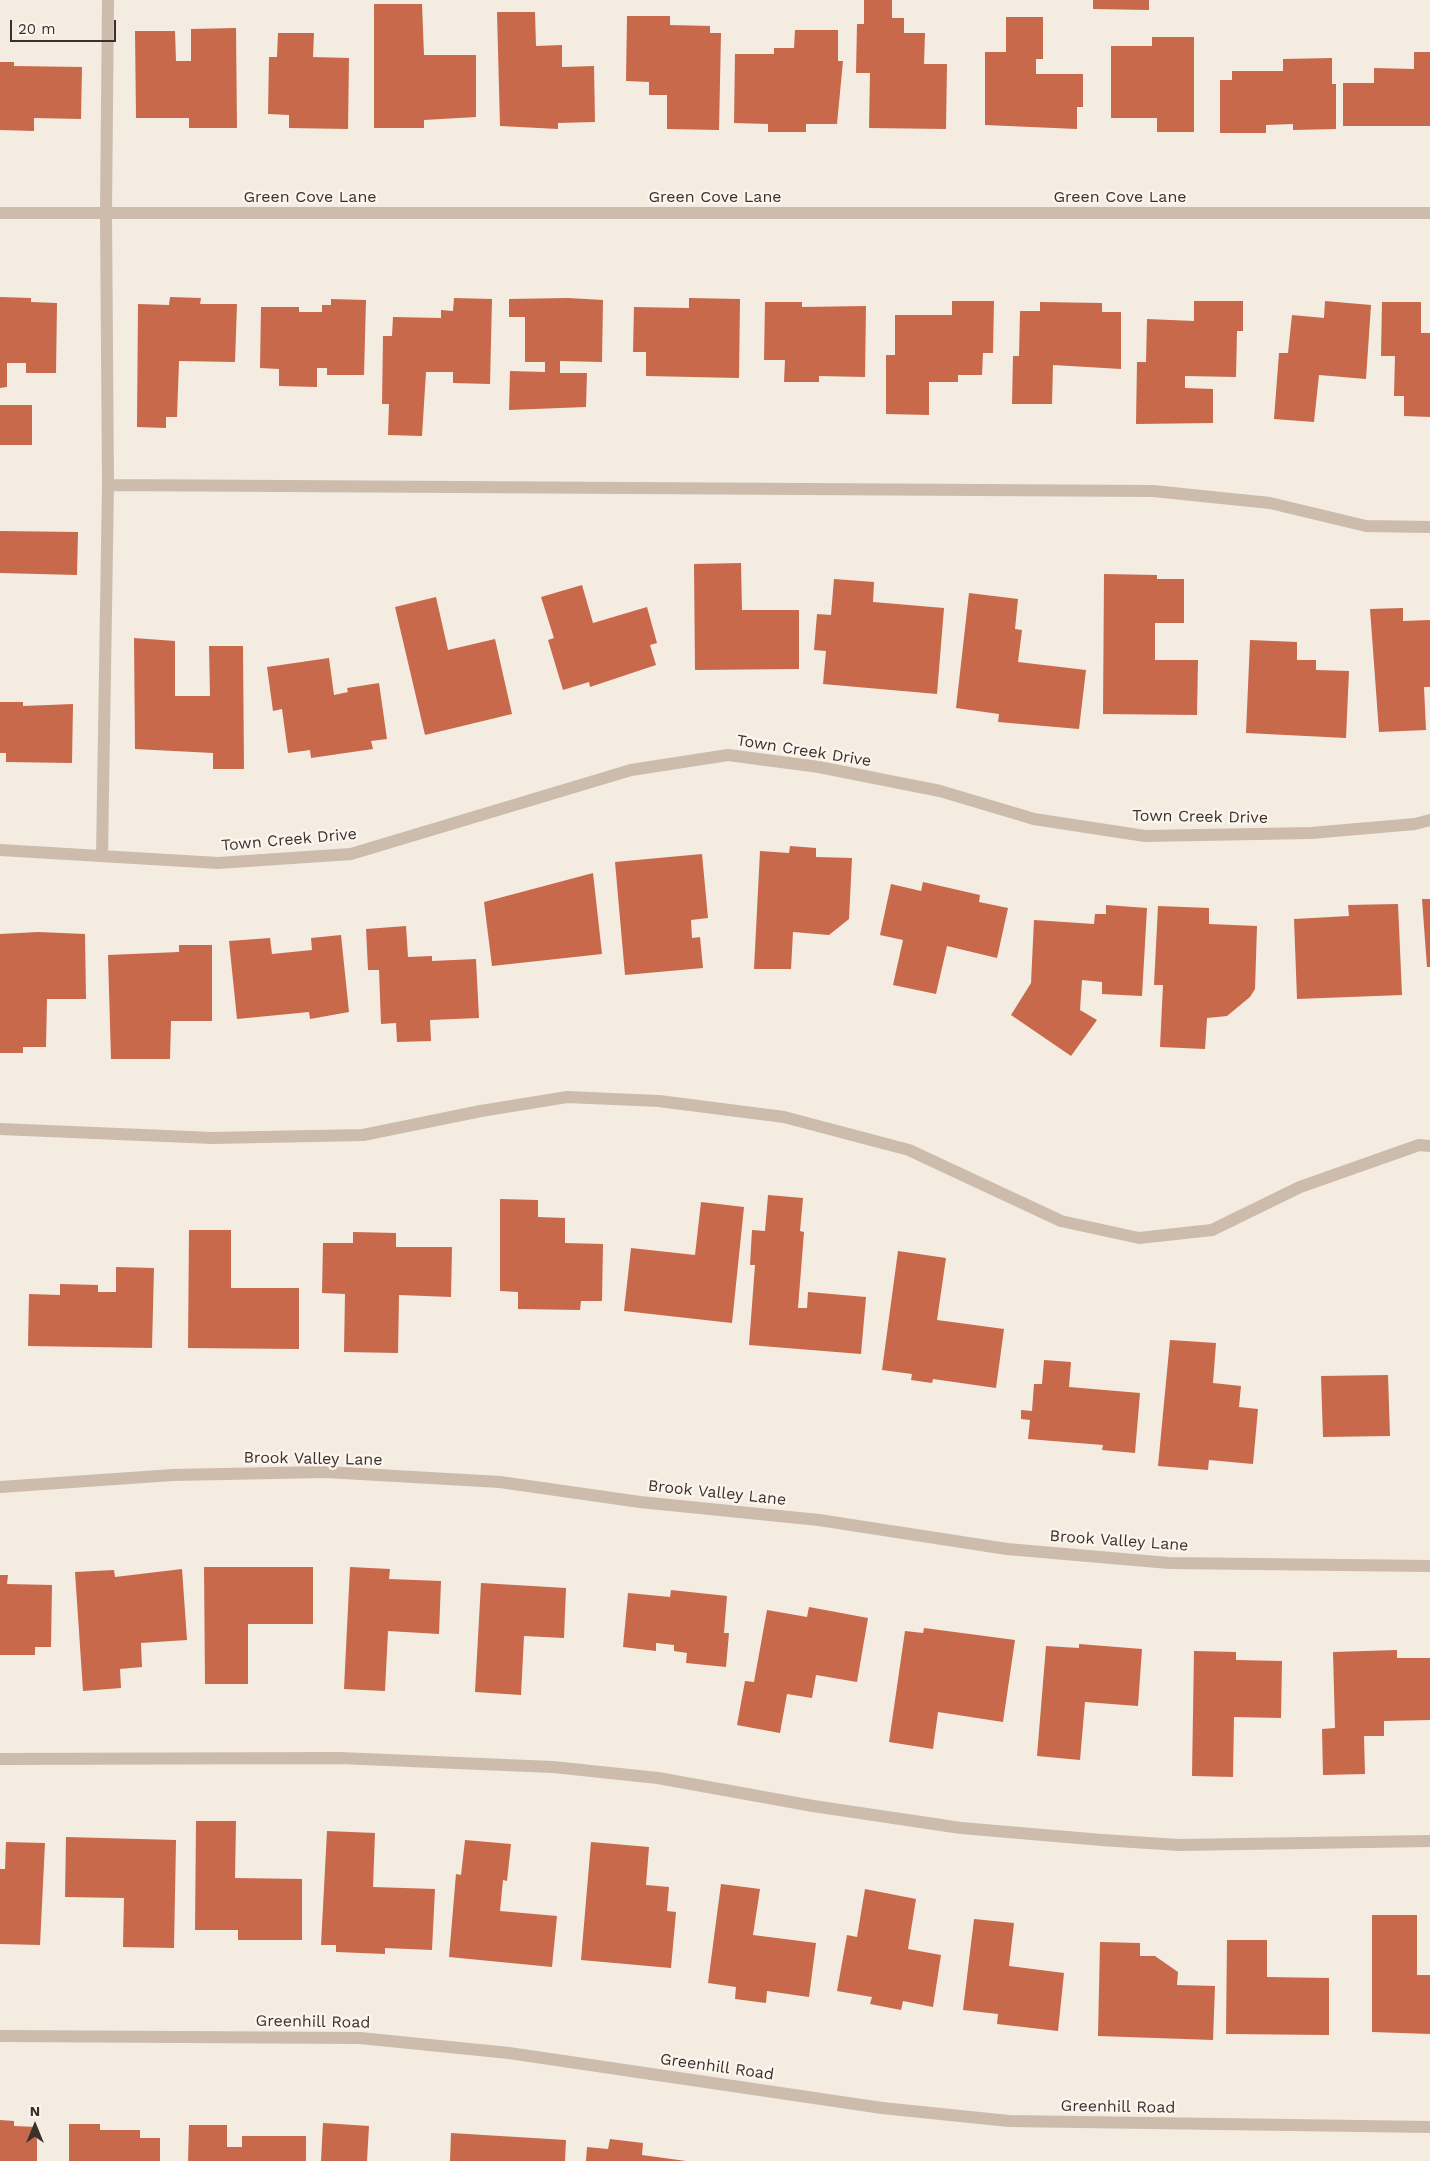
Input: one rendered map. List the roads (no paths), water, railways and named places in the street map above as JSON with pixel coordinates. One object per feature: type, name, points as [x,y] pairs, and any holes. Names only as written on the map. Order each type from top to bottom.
[{"type":"street","points":[[102,856],[108,485],[106,213],[108,0]]},
{"type":"street","name":"Green Cove Lane","points":[[0,213],[1430,213]]},
{"type":"street","points":[[108,485],[1153,491],[1270,503],[1366,526],[1430,527]]},
{"type":"street","name":"Town Creek Drive","points":[[0,850],[218,863],[351,854],[632,770],[728,755],[819,767],[940,791],[1034,818],[1145,836],[1312,833],[1415,824],[1430,820]]},
{"type":"street","points":[[0,1129],[213,1138],[363,1135],[481,1111],[568,1097],[659,1101],[784,1117],[909,1150],[1061,1222],[1139,1238],[1212,1230],[1300,1187],[1419,1145],[1430,1146]]},
{"type":"street","name":"Brook Valley Lane","points":[[0,1487],[173,1475],[326,1472],[480,1481],[640,1502],[820,1520],[1007,1549],[1169,1563],[1430,1566]]},
{"type":"street","points":[[0,1759],[339,1758],[553,1767],[658,1778],[814,1806],[961,1828],[1178,1845],[1430,1841]]},
{"type":"street","name":"Greenhill Road","points":[[0,2036],[360,2038],[510,2053],[882,2108],[1009,2121],[1430,2127]]}]
